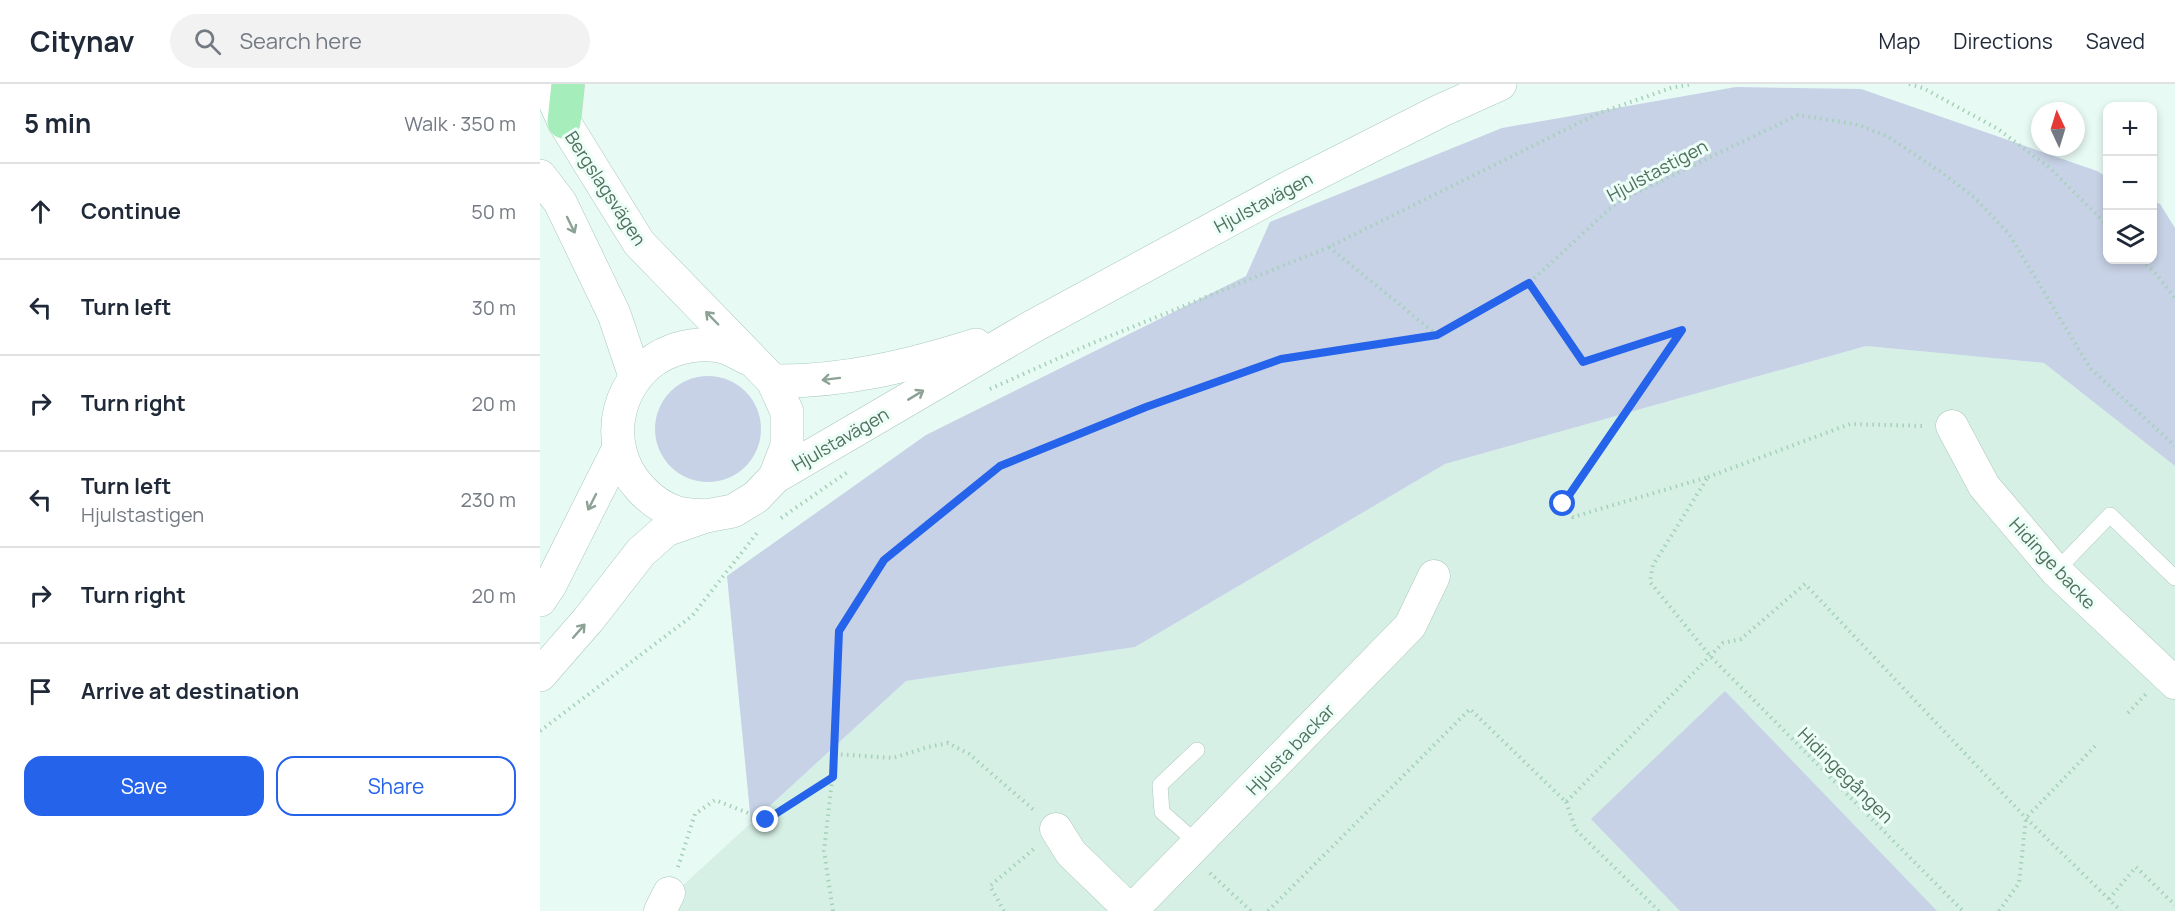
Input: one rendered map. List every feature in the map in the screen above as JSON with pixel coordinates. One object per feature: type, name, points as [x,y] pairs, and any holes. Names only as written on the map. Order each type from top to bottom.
[{"type":"highway","points":[[564,122],[568,84]]},
{"type":"main road","name":"Bergslagsvägen","points":[[540,675],[588,620],[641,552],[666,530],[706,516],[733,511],[756,497],[775,477],[787,446],[787,412],[763,371],[639,243],[564,122],[547,84]]},
{"type":"main road","name":"Hjulstavägen","points":[[775,477],[1030,328],[1288,188],[1440,111],[1500,84]]},
{"type":"main road","points":[[540,176],[560,202],[609,304],[635,376]]},
{"type":"main road","name":"Hjulstavägen","points":[[763,371],[809,382],[860,375],[915,364],[1030,328]]},
{"type":"main road","name":"Bergslagsvägen","points":[[706,516],[677,512],[650,499],[630,477],[618,450],[616,424],[622,399],[635,376],[660,355],[690,345],[723,347],[763,371]]},
{"type":"main road","name":"Bergslagsvägen","points":[[540,600],[550,585],[618,450]]},
{"type":"street","name":"Hidinge backe","points":[[1952,426],[1984,486],[2056,571],[2175,683]]},
{"type":"street","name":"Hjulsta backar","points":[[1056,829],[1071,854],[1131,911],[1410,626],[1434,576]]},
{"type":"lane","points":[[2056,571],[2110,515],[2175,578]]},
{"type":"lane","points":[[1193,848],[1162,812],[1160,785],[1197,750]]},
{"type":"path","points":[[985,391],[1088,345],[1329,247],[1599,112],[1671,88],[1692,84]]},
{"type":"path","points":[[1909,84],[1923,87],[1998,129],[2051,169],[2103,221]]},
{"type":"path","name":"Hjulstastigen","points":[[833,911],[824,851],[835,754],[839,631],[884,560],[1000,466],[1146,407],[1281,359],[1437,335],[1529,283],[1617,202],[1798,115],[1855,124],[1887,136],[1975,198],[2009,234],[2090,368],[2175,446]]},
{"type":"path","points":[[1329,247],[1437,335]]},
{"type":"path","points":[[2145,264],[2175,298]]},
{"type":"path","points":[[1529,283],[1583,362],[1682,330],[1563,504],[1573,517],[1708,477],[1850,424],[1952,426]]},
{"type":"path","points":[[776,521],[855,468]]},
{"type":"path","name":"Hidingegången","points":[[1708,477],[1653,565],[1650,582],[1711,657],[1963,911]]},
{"type":"path","points":[[540,731],[692,616],[756,535],[766,528]]},
{"type":"path","points":[[1566,802],[1723,643],[1742,639],[1805,584],[2026,818],[2121,911]]},
{"type":"path","points":[[1268,911],[1470,709],[1566,802],[1576,830],[1659,911]]},
{"type":"path","points":[[835,754],[893,758],[948,743],[969,754],[1056,829],[990,886],[1004,911]]},
{"type":"path","points":[[2000,911],[2019,883],[2026,818],[2098,743]]},
{"type":"path","points":[[664,902],[695,814],[715,800],[766,820],[833,777]]},
{"type":"path","points":[[1193,848],[1251,911]]},
{"type":"path","points":[[2109,899],[2136,867],[2175,905]]},
{"type":"shaded area","points":[[1736,87],[1861,89],[2031,148],[2031,156],[2054,156],[2097,171],[2103,175],[2103,264],[2157,264],[2157,203],[2175,228],[2175,466],[2044,363],[1866,346],[1445,464],[1135,647],[906,681],[751,823],[727,576],[926,435],[1246,276],[1270,222],[1502,128]]},
{"type":"shaded area","points":[[1866,346],[2044,363],[2175,466],[2175,911],[655,911],[906,681],[1135,647],[1445,464]]},
{"type":"shaded area","points":[[708,376],[728,380],[745,392],[757,409],[761,429],[757,449],[745,466],[728,478],[708,482],[688,478],[671,466],[659,449],[655,429],[659,409],[671,392],[688,380]]},
{"type":"shaded area","points":[[1725,691],[1937,911],[1680,911],[1591,819]]},
{"type":"route","points":[[766,820],[833,777],[839,631],[884,560],[1000,466],[1146,407],[1281,359],[1437,335],[1529,283],[1583,362],[1682,330],[1563,504]]}]
